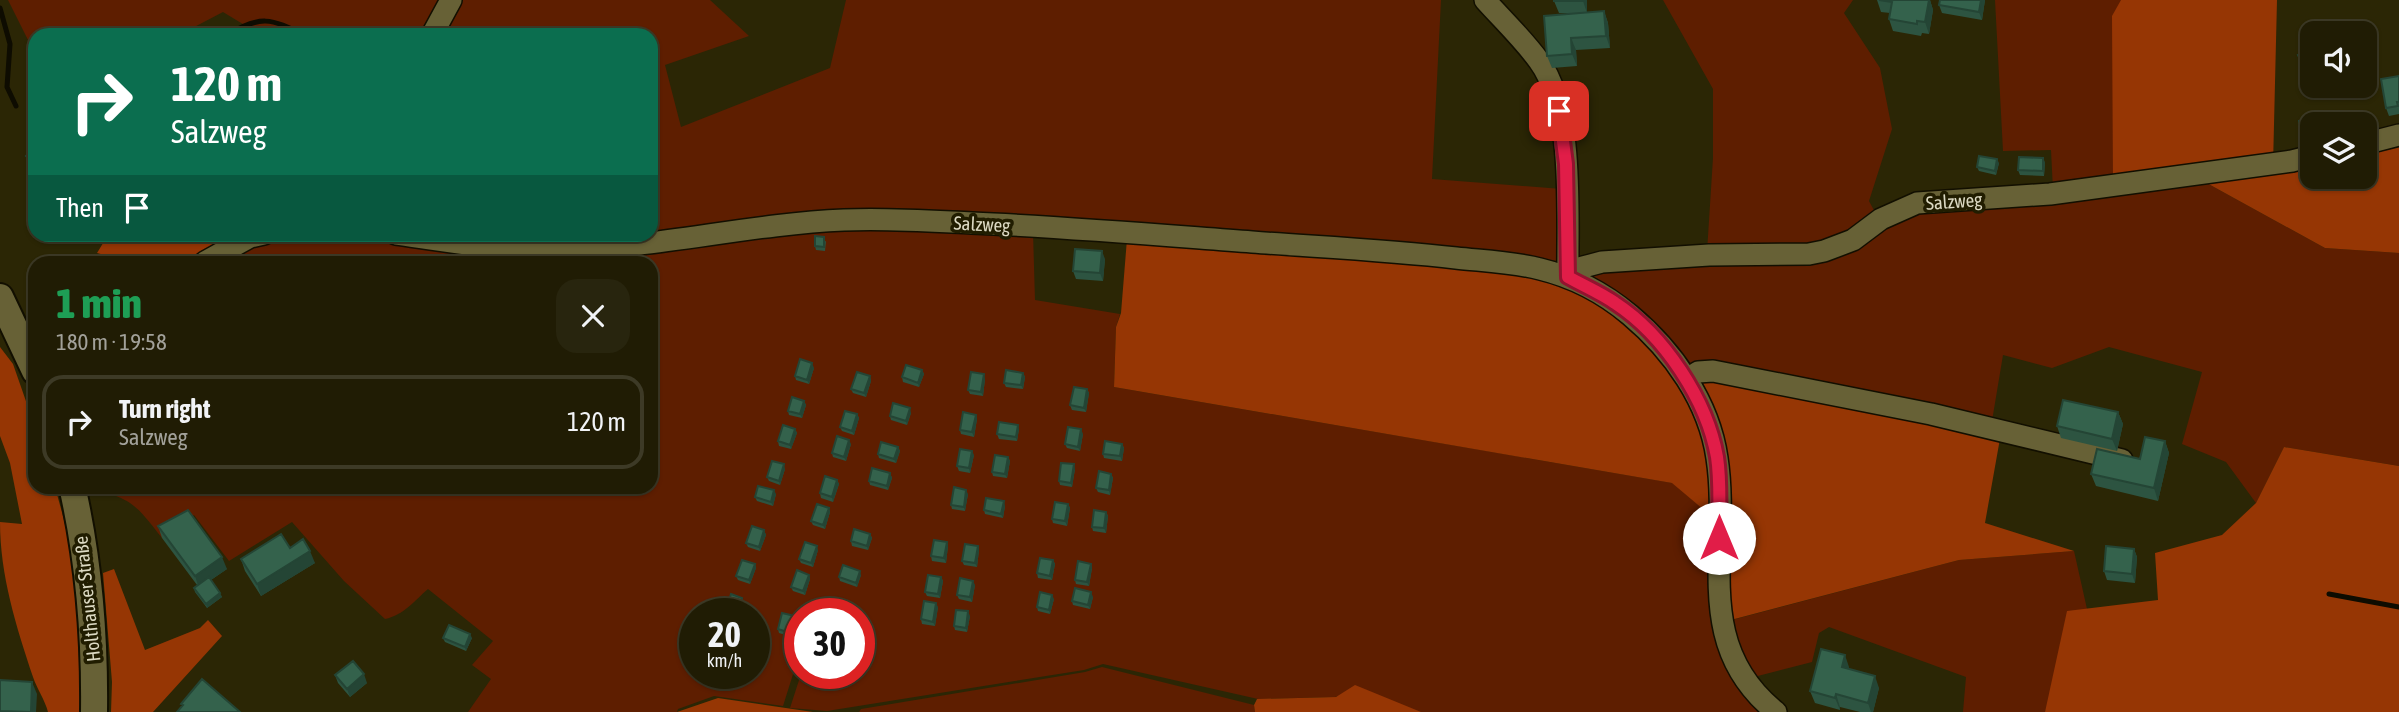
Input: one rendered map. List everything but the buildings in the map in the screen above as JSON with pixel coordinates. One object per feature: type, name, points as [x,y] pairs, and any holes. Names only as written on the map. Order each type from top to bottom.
[{"type":"street","points":[[436,28],[451,0]]},
{"type":"street","points":[[1486,0],[1540,61],[1553,86],[1566,164],[1568,277]]},
{"type":"street","points":[[2377,141],[2399,135]]},
{"type":"street","name":"Salzweg","points":[[1568,277],[1584,267],[1602,262],[1709,255],[1809,254],[1824,251],[1853,240],[1881,219],[1917,203],[2050,194],[2300,159]]},
{"type":"street","name":"Salzweg","points":[[658,242],[763,226],[891,219],[1036,226],[1433,255],[1518,264],[1568,277],[1616,304],[1632,317],[1648,331],[1687,379],[1710,429],[1717,458],[1719,588],[1727,645],[1734,663],[1754,693],[1776,712]]},
{"type":"street","points":[[216,256],[241,242]]},
{"type":"street","name":"Salzweg","points":[[451,242],[561,250],[657,242]]},
{"type":"street","points":[[0,297],[28,355]]},
{"type":"street","points":[[1687,379],[1698,372],[1713,370],[1931,414],[2127,462]]},
{"type":"street","name":"Holthauser Straße","points":[[73,494],[89,579],[95,656],[94,712]]},
{"type":"shaded area","points":[[8,0],[447,0],[433,28],[249,28],[223,12],[192,28],[28,28],[28,40]]},
{"type":"shaded area","points":[[455,0],[710,0],[749,36],[665,65],[681,127],[830,68],[846,0],[1441,0],[1432,179],[1562,189],[1559,261],[1355,240],[1038,220],[658,234],[658,28],[441,28]]},
{"type":"shaded area","points":[[1663,0],[1853,0],[1844,13],[1880,68],[1892,129],[1869,201],[1878,218],[1838,244],[1707,252],[1713,158],[1713,89]]},
{"type":"shaded area","points":[[1995,0],[2121,0],[2113,183],[2053,190],[2051,150],[2003,151]]},
{"type":"shaded area","points":[[2121,0],[2277,0],[2273,166],[2300,160],[2300,189],[2377,189],[2377,143],[2399,138],[2399,253],[2325,248],[2194,176],[2113,183],[2112,16]]},
{"type":"shaded area","points":[[2194,176],[2325,248],[2399,253],[2399,466],[2284,447],[2256,503],[2226,462],[2182,444],[2202,372],[2109,347],[2052,368],[2003,355],[1991,427],[1680,363],[1582,274],[1598,270],[1810,256],[1919,206]]},
{"type":"shaded area","points":[[850,225],[1033,232],[1035,300],[1120,314],[1116,327],[1114,387],[1673,483],[1709,514],[1709,601],[1720,646],[1762,712],[1418,712],[1356,692],[1335,697],[1258,699],[1103,664],[1084,670],[827,711],[790,708],[796,689],[875,689],[875,598],[784,598],[784,689],[788,689],[783,706],[714,696],[678,709],[677,712],[468,712],[491,679],[472,665],[493,641],[428,589],[403,611],[385,619],[344,581],[292,522],[229,561],[194,515],[162,538],[138,509],[109,494],[658,494],[658,256],[229,256],[256,244],[382,242],[502,254]]},
{"type":"shaded area","points":[[1127,239],[1570,277],[1643,334],[1681,385],[1711,372],[2001,433],[1985,523],[2074,551],[1959,560],[1727,621],[1723,526],[1672,483],[1114,387],[1116,327],[1121,313]]},
{"type":"shaded area","points":[[104,242],[216,242],[198,256],[108,256],[97,253]]},
{"type":"shaded area","points":[[0,347],[13,364],[28,407],[28,494],[57,494],[66,528],[76,600],[80,712],[48,712],[21,639],[3,561],[0,522],[22,524],[10,463],[0,436]]},
{"type":"shaded area","points":[[2284,447],[2399,466],[2399,712],[2045,712],[2067,611],[2158,600],[2155,553],[2222,535],[2256,503]]},
{"type":"shaded area","points":[[2074,551],[2087,609],[2045,712],[1963,712],[1966,677],[1829,627],[1819,633],[1812,662],[1750,678],[1728,621],[1959,560]]},
{"type":"shaded area","points":[[114,569],[145,650],[200,628],[208,620],[222,636],[153,712],[111,712],[112,682],[103,573]]},
{"type":"shaded area","points":[[1102,667],[1254,705],[1255,712],[859,712],[861,709]]},
{"type":"shaded area","points":[[1355,685],[1421,712],[1255,712],[1257,699],[1336,697]]},
{"type":"shaded area","points":[[718,698],[813,712],[677,712]]},
{"type":"waterway","points":[[0,8],[10,44],[7,87],[16,106]]},
{"type":"waterway","points":[[240,28],[266,21],[289,28]]},
{"type":"waterway","points":[[2329,594],[2399,607]]},
{"type":"route","points":[[1559,111],[1566,164],[1568,277],[1616,304],[1632,317],[1648,331],[1687,379],[1710,429],[1717,458],[1719,538]]}]
